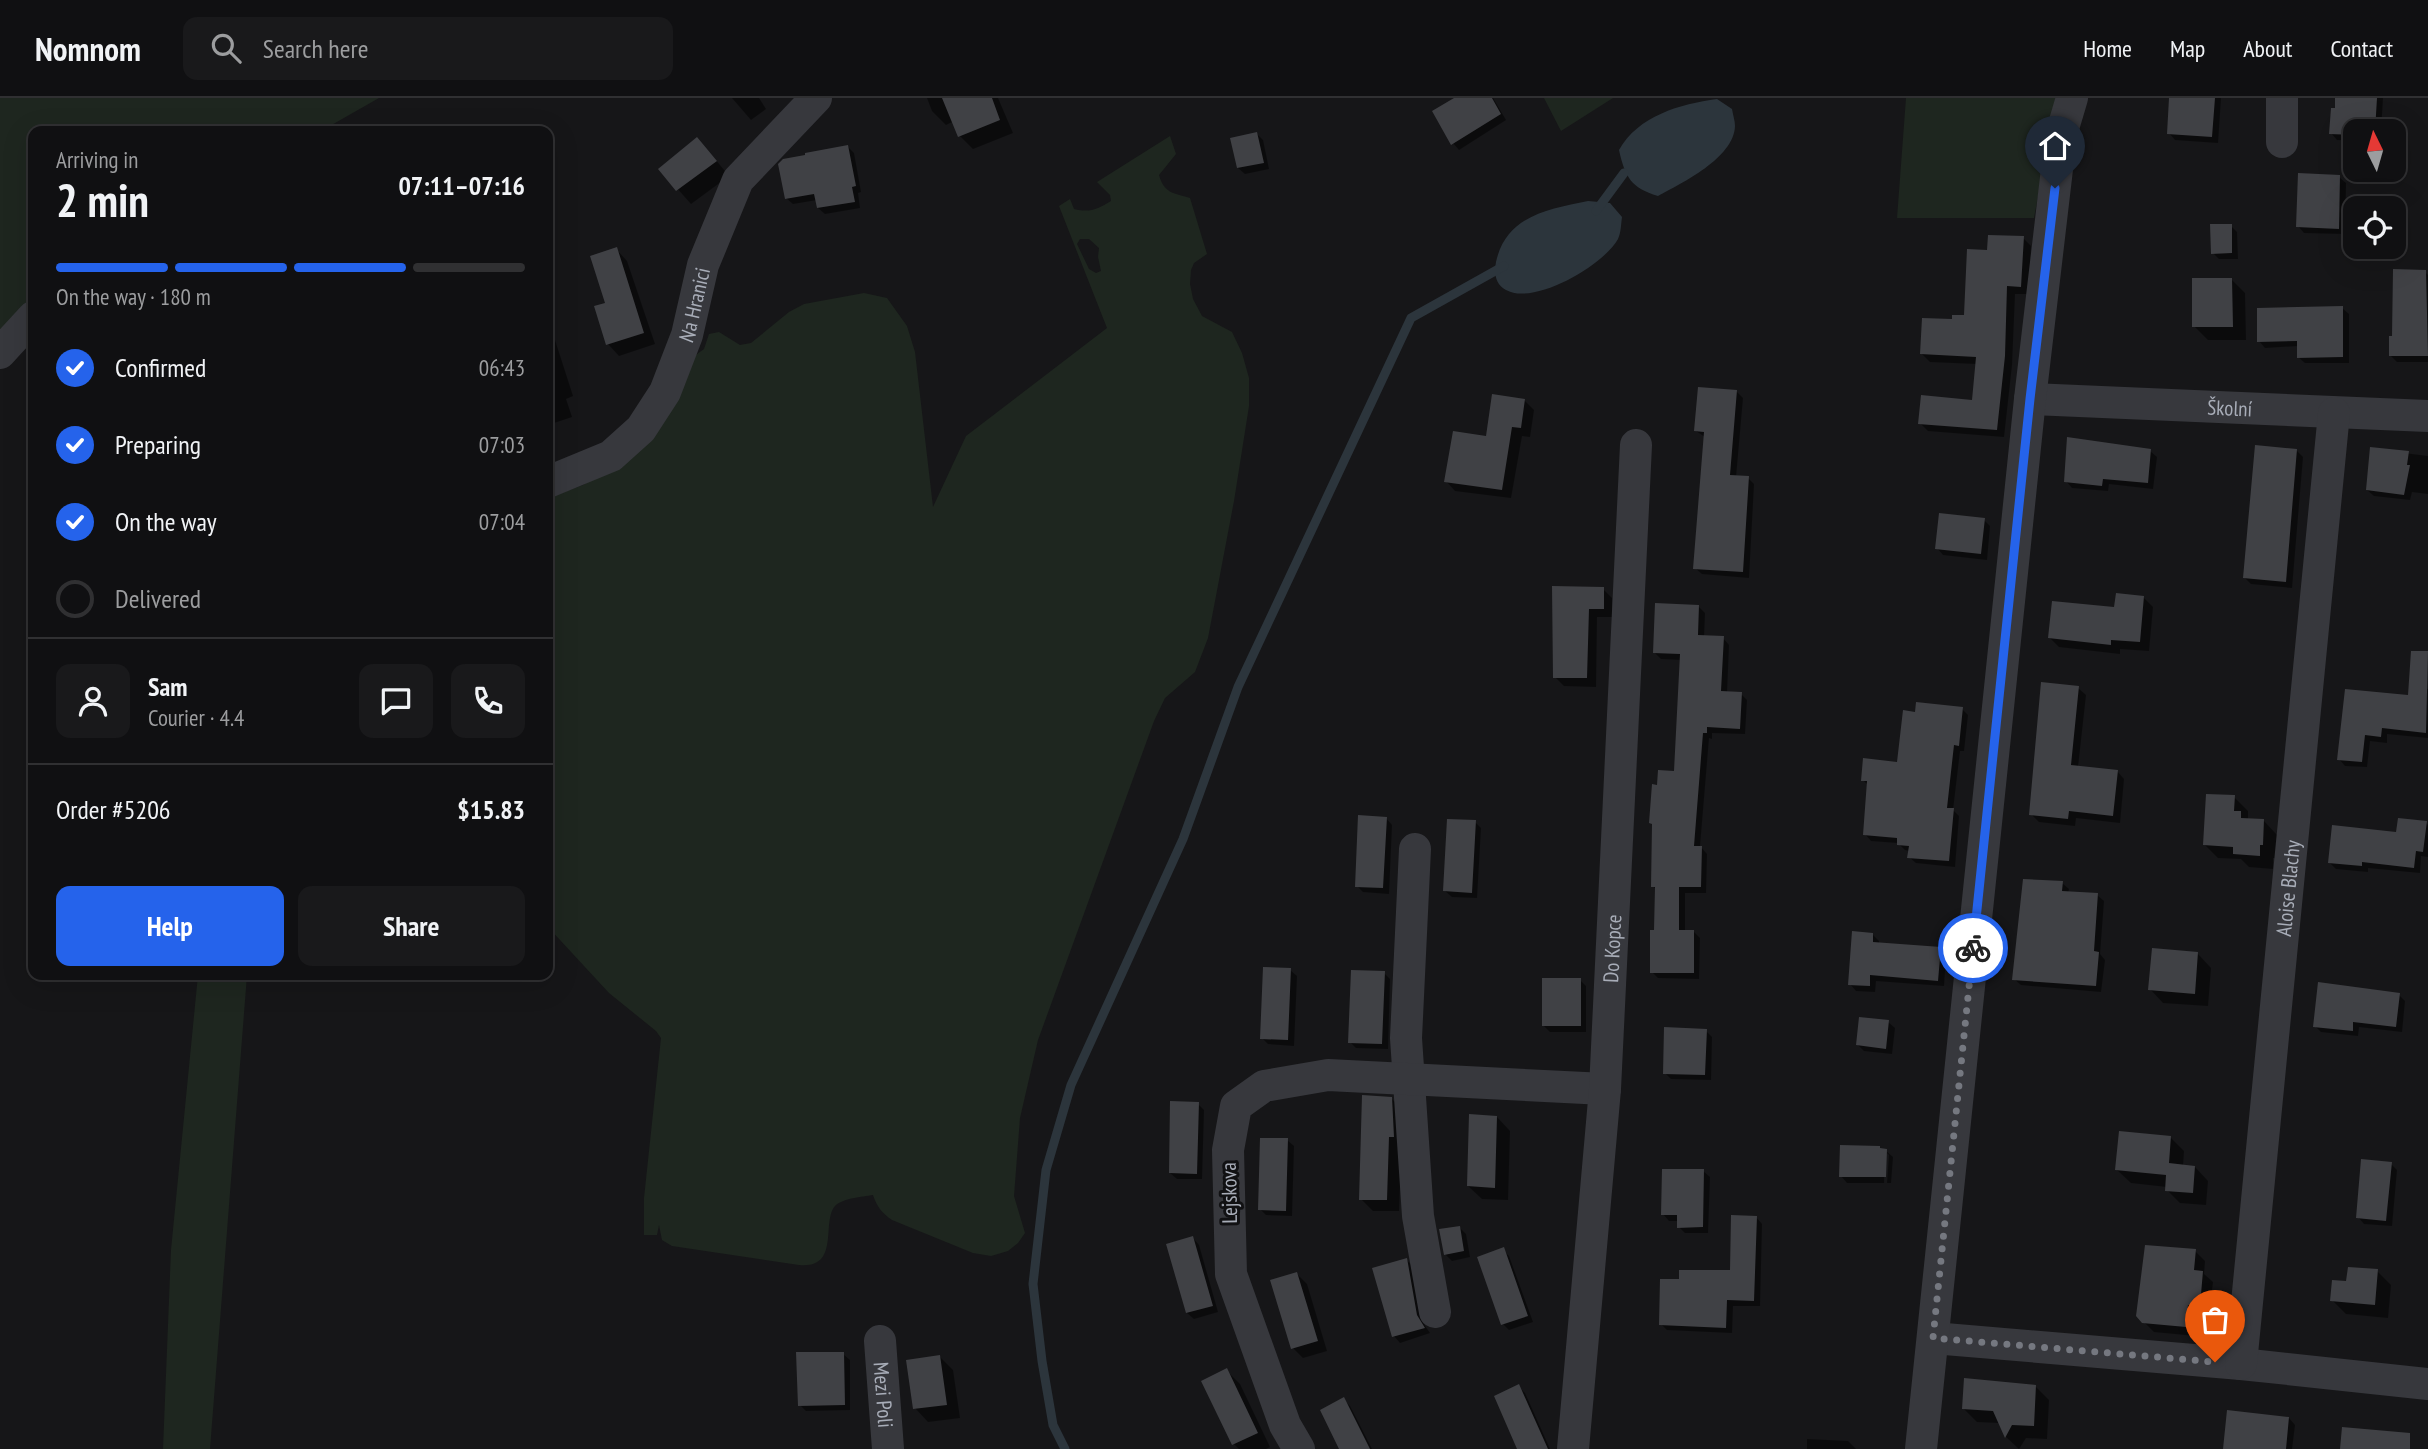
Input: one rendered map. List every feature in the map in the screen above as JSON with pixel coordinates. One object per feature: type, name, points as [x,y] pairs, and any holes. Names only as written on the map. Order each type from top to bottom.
[{"type":"street","name":"Na Hranici","points":[[553,480],[611,456],[641,429],[665,392],[687,335],[703,265],[738,180],[816,98]]},
{"type":"street","points":[[1921,1449],[2030,399],[2061,135],[2072,98]]},
{"type":"street","points":[[2282,98],[2282,142]]},
{"type":"street","points":[[0,353],[28,322]]},
{"type":"street","name":"Školní","points":[[2030,399],[2428,416]]},
{"type":"street","name":"Aloise Blachy","points":[[2241,1364],[2334,414]]},
{"type":"street","name":"Do Kopce","points":[[1573,1449],[1605,1089],[1636,445]]},
{"type":"street","points":[[1415,849],[1406,1038],[1418,1216],[1435,1312]]},
{"type":"street","name":"Lejskova","points":[[1299,1449],[1285,1426],[1231,1274],[1228,1150],[1236,1106],[1264,1086],[1328,1075],[1605,1089]]},
{"type":"street","points":[[1933,1338],[2241,1364],[2428,1384]]},
{"type":"street","name":"Mezi Poli","points":[[880,1341],[888,1449]]},
{"type":"shaded area","points":[[0,98],[379,98],[330,126],[28,126],[28,304],[0,333]]},
{"type":"shaded area","points":[[1544,98],[1613,98],[1561,131]]},
{"type":"shaded area","points":[[1906,98],[2056,98],[2034,218],[1897,218]]},
{"type":"shaded area","points":[[1717,99],[1732,109],[1735,126],[1726,149],[1717,159],[1693,177],[1658,196],[1635,185],[1627,174],[1619,150],[1627,138],[1637,128],[1661,114],[1689,104]]},
{"type":"shaded area","points":[[1170,136],[1176,154],[1159,175],[1167,189],[1190,198],[1207,254],[1194,263],[1191,270],[1193,299],[1202,316],[1232,332],[1242,353],[1249,378],[1249,406],[1208,638],[1195,672],[1165,698],[1154,721],[1038,1040],[1020,1118],[1014,1196],[1025,1233],[1008,1251],[991,1256],[973,1253],[892,1220],[880,1209],[873,1195],[848,1200],[835,1206],[831,1213],[825,1252],[820,1260],[812,1264],[799,1265],[672,1246],[662,1240],[659,1225],[657,1235],[644,1235],[644,1198],[661,1038],[609,993],[553,932],[553,496],[583,485],[617,465],[693,357],[704,349],[709,334],[719,332],[740,345],[751,343],[789,312],[804,304],[864,293],[887,298],[907,326],[915,352],[933,507],[966,436],[1107,328],[1059,206],[1070,199],[1074,209],[1089,210],[1111,201],[1110,195],[1097,182]],"holes":[[[1080,239],[1089,239],[1099,248],[1101,271],[1096,273],[1089,269],[1077,244]]]},
{"type":"shaded area","points":[[1588,201],[1610,203],[1622,217],[1619,237],[1610,249],[1584,271],[1550,288],[1518,293],[1502,288],[1496,278],[1495,266],[1501,246],[1509,234],[1531,217],[1558,207]]},
{"type":"shaded area","points":[[198,980],[247,980],[210,1449],[163,1449],[171,1250]]},
{"type":"building","points":[[942,98],[992,98],[1000,120],[958,137]]},
{"type":"building","points":[[1454,98],[1492,98],[1501,114],[1451,145],[1432,111]]},
{"type":"building","points":[[2169,98],[2215,98],[2212,137],[2167,134]]},
{"type":"building","points":[[2335,98],[2377,98],[2376,119],[2343,119],[2343,135],[2329,134],[2331,108],[2335,108]]},
{"type":"building","points":[[1257,132],[1264,163],[1237,168],[1230,138]]},
{"type":"building","points":[[697,137],[717,161],[676,191],[658,169]]},
{"type":"building","points":[[848,145],[856,186],[852,187],[855,202],[817,208],[814,194],[785,199],[778,164],[783,159]]},
{"type":"building","points":[[2298,173],[2340,175],[2339,229],[2296,227]]},
{"type":"building","points":[[2210,224],[2232,224],[2232,253],[2211,254]]},
{"type":"building","points":[[1988,235],[2024,236],[2021,287],[2007,286],[2005,356],[1997,430],[1918,424],[1921,395],[1972,400],[1976,357],[1920,354],[1922,318],[1952,319],[1952,315],[1964,315],[1967,249],[1987,250]]},
{"type":"building","points":[[617,247],[644,333],[606,345],[594,306],[605,303],[590,256]]},
{"type":"building","points":[[2393,269],[2426,270],[2428,356],[2389,356]]},
{"type":"building","points":[[2192,278],[2232,278],[2233,327],[2192,327]]},
{"type":"building","points":[[2343,306],[2343,357],[2297,358],[2297,341],[2257,342],[2257,308]]},
{"type":"building","points":[[1698,387],[1737,390],[1730,475],[1749,476],[1743,572],[1693,569],[1704,432],[1694,431]]},
{"type":"building","points":[[1492,394],[1525,399],[1521,428],[1512,427],[1502,490],[1444,482],[1453,431],[1486,436]]},
{"type":"building","points":[[2067,437],[2151,449],[2148,483],[2103,479],[2102,486],[2064,482]]},
{"type":"building","points":[[2255,445],[2297,449],[2286,582],[2243,578]]},
{"type":"building","points":[[2370,447],[2409,451],[2407,465],[2410,465],[2404,495],[2366,490]]},
{"type":"building","points":[[1939,513],[1985,518],[1981,554],[1935,549]]},
{"type":"building","points":[[1552,586],[1604,587],[1604,609],[1589,609],[1587,678],[1553,678]]},
{"type":"building","points":[[2116,593],[2144,596],[2140,642],[2111,640],[2111,645],[2048,638],[2052,601],[2114,607]]},
{"type":"building","points":[[1655,603],[1699,605],[1698,635],[1724,636],[1721,691],[1742,692],[1740,729],[1707,727],[1707,733],[1703,733],[1694,846],[1702,846],[1701,887],[1679,887],[1679,930],[1694,930],[1694,973],[1650,973],[1650,930],[1654,930],[1655,887],[1651,887],[1652,824],[1649,823],[1652,784],[1657,785],[1658,770],[1674,771],[1680,654],[1653,653]]},
{"type":"building","points":[[2411,651],[2428,651],[2426,733],[2382,728],[2381,737],[2365,735],[2362,762],[2337,760],[2345,689],[2408,695]]},
{"type":"building","points":[[2041,682],[2079,686],[2071,765],[2118,770],[2113,816],[2069,811],[2068,819],[2029,815]]},
{"type":"building","points":[[1916,702],[1963,707],[1959,746],[1954,745],[1947,808],[1954,808],[1949,861],[1907,858],[1909,846],[1897,845],[1897,838],[1863,835],[1867,781],[1861,781],[1863,758],[1897,762],[1903,710],[1915,712]]},
{"type":"building","points":[[2206,794],[2235,795],[2234,811],[2241,811],[2241,818],[2264,819],[2260,856],[2233,854],[2233,847],[2203,845]]},
{"type":"building","points":[[1358,815],[1387,817],[1383,888],[1355,887]]},
{"type":"building","points":[[2398,818],[2427,821],[2423,852],[2416,851],[2414,868],[2362,862],[2362,866],[2328,863],[2332,825],[2396,832]]},
{"type":"building","points":[[1447,819],[1476,820],[1472,893],[1443,891]]},
{"type":"building","points":[[2023,879],[2063,881],[2062,891],[2098,893],[2094,951],[2099,952],[2096,986],[2012,980]]},
{"type":"building","points":[[1852,931],[1873,933],[1873,942],[1941,947],[1938,981],[1870,975],[1870,986],[1848,985]]},
{"type":"building","points":[[2152,948],[2198,952],[2195,994],[2148,990]]},
{"type":"building","points":[[1263,967],[1291,968],[1288,1040],[1260,1039]]},
{"type":"building","points":[[1351,970],[1385,971],[1382,1044],[1348,1043]]},
{"type":"building","points":[[1542,978],[1581,978],[1581,1026],[1542,1026]]},
{"type":"building","points":[[2318,982],[2400,993],[2396,1027],[2353,1022],[2353,1031],[2313,1027]]},
{"type":"building","points":[[1859,1017],[1889,1020],[1886,1049],[1856,1045]]},
{"type":"building","points":[[1664,1027],[1707,1029],[1705,1075],[1663,1074]]},
{"type":"building","points":[[1362,1095],[1392,1097],[1394,1137],[1389,1137],[1387,1200],[1359,1200]]},
{"type":"building","points":[[1170,1101],[1199,1102],[1197,1174],[1169,1173]]},
{"type":"building","points":[[1469,1114],[1497,1116],[1495,1188],[1467,1186]]},
{"type":"building","points":[[2119,1131],[2171,1136],[2169,1163],[2195,1166],[2193,1193],[2165,1191],[2166,1175],[2115,1170]]},
{"type":"building","points":[[1260,1138],[1288,1138],[1286,1211],[1258,1210]]},
{"type":"building","points":[[1840,1145],[1880,1146],[1887,1149],[1886,1177],[1839,1177]]},
{"type":"building","points":[[2361,1159],[2392,1162],[2386,1221],[2356,1218]]},
{"type":"building","points":[[1662,1169],[1704,1169],[1703,1227],[1677,1228],[1677,1215],[1661,1215]]},
{"type":"building","points":[[1731,1215],[1757,1216],[1754,1301],[1727,1300],[1726,1328],[1659,1325],[1660,1279],[1679,1279],[1679,1270],[1730,1270]]},
{"type":"building","points":[[1460,1226],[1464,1251],[1444,1255],[1439,1229]]},
{"type":"building","points":[[1193,1236],[1213,1306],[1186,1313],[1166,1244]]},
{"type":"building","points":[[2145,1245],[2196,1249],[2194,1270],[2203,1271],[2200,1306],[2188,1305],[2186,1327],[2142,1323],[2136,1316]]},
{"type":"building","points":[[1504,1247],[1528,1316],[1501,1325],[1477,1257]]},
{"type":"building","points":[[1407,1258],[1417,1315],[1425,1328],[1392,1337],[1372,1268]]},
{"type":"building","points":[[2348,1267],[2378,1269],[2375,1305],[2330,1301],[2332,1280],[2346,1281]]},
{"type":"building","points":[[1297,1272],[1318,1341],[1291,1349],[1270,1280]]},
{"type":"building","points":[[796,1352],[844,1352],[845,1405],[798,1406]]},
{"type":"building","points":[[940,1355],[947,1405],[913,1409],[906,1360]]},
{"type":"building","points":[[1227,1368],[1258,1433],[1232,1445],[1201,1381]]},
{"type":"building","points":[[1964,1378],[2036,1385],[2034,1426],[2012,1425],[2005,1438],[1993,1411],[1962,1409]]},
{"type":"building","points":[[1519,1384],[1548,1449],[1517,1449],[1494,1396]]},
{"type":"building","points":[[1344,1397],[1370,1449],[1339,1449],[1320,1410]]},
{"type":"building","points":[[2227,1410],[2289,1417],[2286,1449],[2223,1449]]},
{"type":"building","points":[[2342,1427],[2410,1433],[2410,1449],[2340,1449]]},
{"type":"waterway","points":[[1596,211],[1624,173]]},
{"type":"waterway","points":[[1065,1449],[1053,1425],[1033,1284],[1046,1170],[1071,1085],[1183,839],[1238,687],[1411,318],[1504,266]]},
{"type":"way so far","points":[[1973,948],[1933,1338],[2215,1362]]},
{"type":"route","points":[[1973,948],[2030,399],[2055,188]]}]
